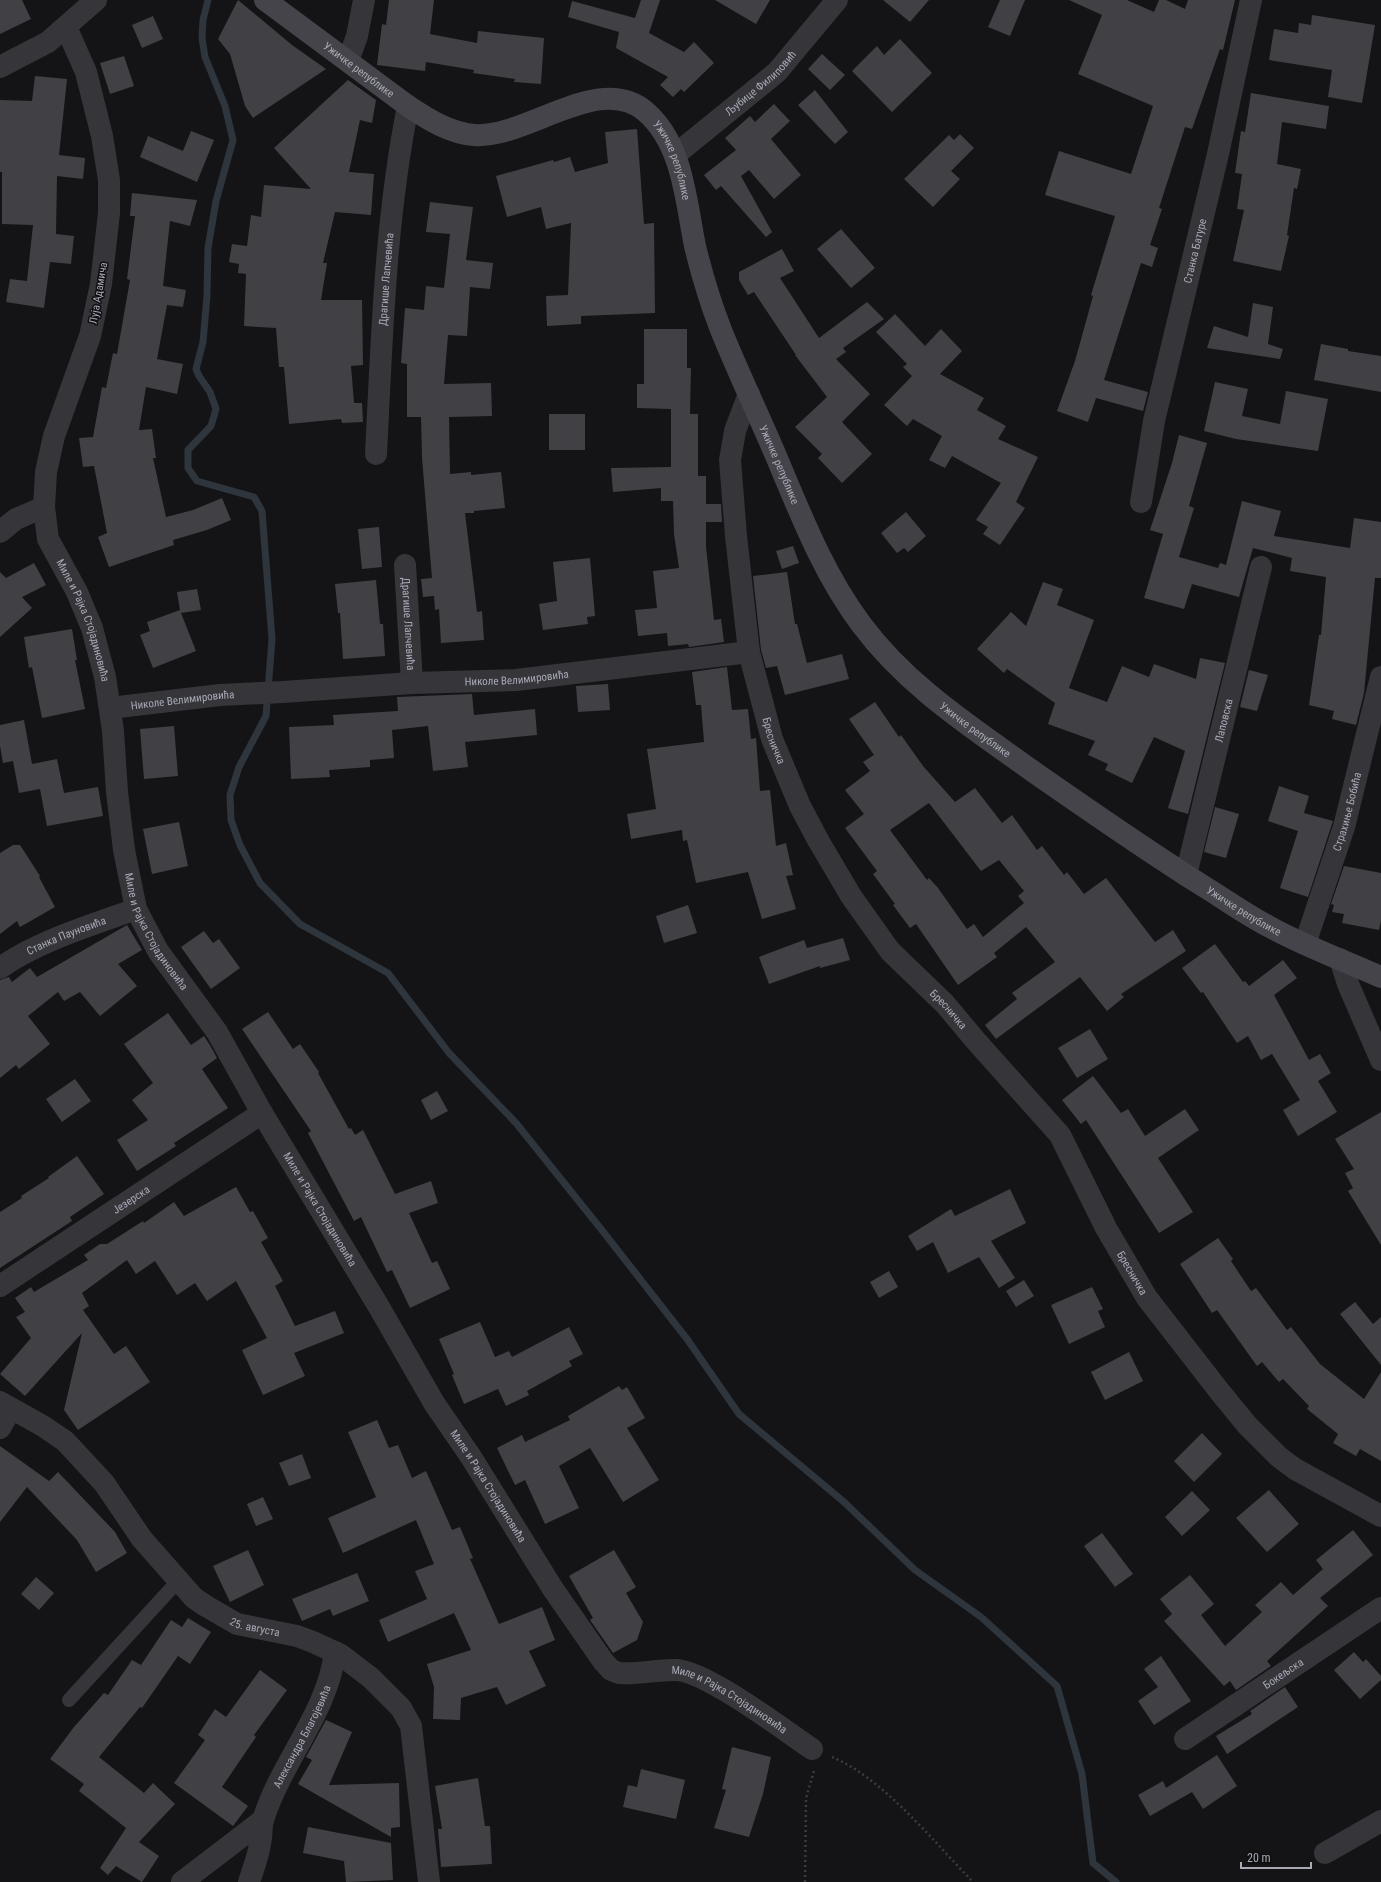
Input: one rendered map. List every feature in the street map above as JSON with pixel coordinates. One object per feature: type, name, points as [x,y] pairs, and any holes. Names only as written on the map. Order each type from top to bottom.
[{"type":"street","points":[[0,67],[48,42],[96,0]]},
{"type":"street","name":"Ужичке републике","points":[[265,0],[408,106],[430,121],[460,133],[476,135],[509,131],[593,101],[606,99],[633,103],[643,109],[657,122],[675,155],[710,300],[808,531],[835,587],[864,628],[898,668],[917,686],[962,722],[1062,792],[1186,875],[1265,924],[1305,944],[1381,976]]},
{"type":"street","points":[[348,61],[357,36],[364,0]]},
{"type":"street","name":"Љубице Филиповић","points":[[675,155],[777,72],[837,0]]},
{"type":"street","name":"Станка Батуре","points":[[1141,502],[1154,421],[1218,154],[1250,0]]},
{"type":"street","name":"Луја Адамича","points":[[44,507],[46,472],[54,436],[90,336],[101,284],[109,213],[109,180],[102,136],[86,72],[66,27]]},
{"type":"street","name":"Драгише Лапчевића","points":[[376,454],[384,284],[391,210],[408,106]]},
{"type":"street","name":"Бресничка","points":[[749,394],[735,431],[730,460],[748,652],[772,739],[800,806],[818,840],[848,890],[890,951],[945,1004],[976,1041],[1060,1134],[1106,1228],[1147,1298],[1247,1425],[1279,1457],[1295,1468],[1381,1516]]},
{"type":"street","points":[[0,532],[16,519],[44,507]]},
{"type":"street","name":"Миле и Рајка Стојадиновића","points":[[44,507],[48,539],[77,592],[92,628],[103,670],[110,708],[124,850],[136,909],[158,950],[217,1032],[262,1113],[380,1307],[434,1403],[471,1457],[553,1589],[603,1661],[611,1670],[619,1673],[677,1670],[696,1676],[722,1690],[814,1749]]},
{"type":"street","name":"Драгише Лапчевића","points":[[405,566],[412,683]]},
{"type":"street","name":"Лаповска","points":[[1186,875],[1261,567]]},
{"type":"street","name":"Николе Велимировића","points":[[110,708],[213,695],[284,692],[412,683],[516,680],[748,652]]},
{"type":"street","name":"Страхиње Бобића","points":[[1305,944],[1344,827],[1381,677]]},
{"type":"street","name":"Станка Пауновића","points":[[0,968],[26,952],[49,941],[136,909]]},
{"type":"street","points":[[1340,959],[1348,984],[1381,1060]]},
{"type":"street","name":"Језерска","points":[[0,1286],[262,1113]]},
{"type":"street","points":[[0,1428],[6,1406]]},
{"type":"street","name":"25. августа","points":[[6,1406],[43,1426],[70,1447],[104,1483],[142,1539],[178,1581],[206,1606],[237,1624],[297,1636],[334,1652],[361,1670],[386,1692],[401,1708],[411,1726],[429,1882]]},
{"type":"street","name":"Бокељска","points":[[1185,1739],[1381,1608]]},
{"type":"street","name":"Александра Благојевића","points":[[249,1882],[260,1845],[263,1820],[324,1692],[333,1666],[334,1652]]},
{"type":"street","name":"Александра Благојевића","points":[[182,1882],[263,1820]]},
{"type":"street","points":[[1325,1854],[1381,1821]]},
{"type":"lane","points":[[69,1700],[178,1581]]},
{"type":"path","points":[[805,1882],[806,1798],[813,1774],[814,1749],[850,1765],[896,1802],[973,1882]]},
{"type":"building","points":[[0,0],[22,0],[31,19],[0,34]]},
{"type":"building","points":[[238,0],[292,45],[326,69],[253,118],[245,106],[230,54],[218,39]]},
{"type":"building","points":[[389,0],[434,0],[430,34],[477,43],[478,31],[544,38],[541,84],[514,82],[515,79],[473,73],[474,70],[426,62],[425,71],[377,65],[382,24],[386,25]]},
{"type":"building","points":[[641,0],[660,0],[649,33],[684,52],[694,42],[714,63],[684,92],[681,89],[673,97],[660,85],[668,77],[616,48],[619,32],[568,17],[572,1],[635,18]]},
{"type":"building","points":[[715,0],[770,0],[756,24]]},
{"type":"building","points":[[883,0],[929,0],[910,22]]},
{"type":"building","points":[[1000,0],[1025,0],[1010,36],[988,27]]},
{"type":"building","points":[[1069,0],[1127,0],[1154,12],[1159,0],[1166,0],[1185,9],[1188,0],[1235,0],[1223,50],[1220,49],[1192,129],[1185,127],[1159,208],[1162,209],[1150,245],[1158,248],[1152,267],[1141,263],[1104,380],[1148,392],[1143,411],[1096,398],[1088,422],[1057,411],[1075,361],[1093,296],[1091,295],[1115,216],[1045,195],[1059,151],[1131,174],[1153,106],[1078,74],[1102,15]]},
{"type":"building","points":[[1312,15],[1375,25],[1362,103],[1328,97],[1332,70],[1269,60],[1274,29],[1298,33],[1299,23],[1311,25]]},
{"type":"building","points":[[153,16],[163,39],[142,48],[132,25]]},
{"type":"building","points":[[900,39],[932,73],[892,112],[852,71],[877,46],[884,55]]},
{"type":"building","points":[[822,54],[845,75],[830,90],[808,69]]},
{"type":"building","points":[[124,56],[134,86],[110,94],[100,63]]},
{"type":"building","points":[[35,76],[67,79],[59,155],[85,158],[83,179],[57,176],[56,234],[74,236],[71,264],[50,262],[44,308],[6,302],[10,279],[27,281],[33,225],[2,224],[0,100],[32,101]]},
{"type":"building","points":[[348,80],[376,100],[372,123],[360,120],[349,172],[374,174],[371,215],[335,212],[323,263],[327,263],[321,300],[362,300],[363,365],[351,366],[354,403],[362,403],[363,422],[342,423],[341,419],[289,424],[284,367],[279,367],[276,328],[244,326],[246,274],[238,273],[239,264],[229,262],[232,244],[247,246],[251,215],[261,217],[264,185],[311,189],[274,148]]},
{"type":"building","points":[[815,90],[848,132],[835,144],[798,105]]},
{"type":"building","points":[[1251,93],[1329,106],[1326,129],[1282,122],[1277,164],[1301,169],[1297,189],[1294,188],[1287,235],[1289,236],[1281,271],[1233,261],[1244,210],[1237,209],[1242,174],[1235,173],[1241,131],[1245,132]]},
{"type":"building","points":[[774,104],[790,121],[771,139],[801,175],[774,199],[749,170],[741,176],[772,232],[766,237],[721,186],[716,190],[704,175],[736,150],[725,138],[750,116],[755,122]]},
{"type":"building","points":[[637,129],[644,224],[654,223],[655,313],[581,316],[581,324],[547,326],[546,296],[568,295],[571,223],[546,229],[541,207],[507,217],[496,176],[553,160],[554,162],[570,157],[575,172],[608,163],[605,132]]},
{"type":"building","points":[[191,131],[214,140],[197,182],[140,157],[148,136],[183,151]]},
{"type":"building","points":[[960,134],[974,148],[951,171],[960,179],[933,207],[904,179],[949,135],[954,140]]},
{"type":"building","points":[[132,193],[197,200],[190,226],[170,221],[163,286],[186,290],[183,307],[167,305],[157,359],[183,364],[177,394],[146,387],[139,430],[152,429],[156,458],[153,458],[166,517],[193,510],[222,498],[231,520],[207,530],[173,540],[174,545],[109,567],[98,537],[107,533],[94,466],[83,467],[79,438],[93,437],[102,387],[106,388],[113,353],[117,354],[130,280],[127,279],[135,216],[130,216]]},
{"type":"building","points":[[430,202],[473,207],[466,260],[493,263],[490,289],[470,287],[467,336],[448,335],[444,384],[491,383],[492,416],[449,417],[450,474],[471,472],[471,475],[501,472],[505,508],[465,513],[477,612],[482,611],[484,640],[441,643],[439,609],[435,610],[434,596],[423,597],[421,579],[432,578],[422,458],[421,417],[407,417],[407,364],[401,363],[405,308],[424,310],[426,286],[444,288],[450,234],[426,232]]},
{"type":"building","points":[[841,229],[875,268],[851,288],[817,249]]},
{"type":"building","points":[[782,249],[794,271],[780,278],[819,338],[867,302],[884,319],[843,348],[846,352],[836,359],[870,394],[842,422],[872,454],[842,483],[818,458],[822,454],[795,427],[827,397],[795,355],[754,292],[748,295],[739,280],[739,272]]},
{"type":"building","points":[[1253,303],[1273,307],[1268,344],[1283,349],[1280,359],[1207,348],[1214,326],[1248,337]]},
{"type":"building","points":[[895,314],[925,346],[941,329],[962,351],[940,374],[984,398],[977,410],[1006,426],[998,439],[1038,457],[1016,502],[1025,508],[1000,545],[983,534],[988,527],[976,520],[1001,483],[952,456],[945,468],[929,460],[942,436],[913,419],[907,426],[884,405],[912,376],[903,367],[907,364],[876,332]]},
{"type":"building","points":[[644,329],[687,329],[687,368],[691,368],[690,414],[698,414],[698,476],[706,476],[706,504],[721,504],[722,522],[706,522],[706,547],[714,620],[721,619],[724,642],[689,647],[688,644],[668,646],[667,633],[638,636],[635,610],[657,608],[653,571],[679,568],[674,534],[673,501],[661,501],[661,488],[613,492],[611,468],[671,467],[671,409],[637,408],[637,384],[644,384]]},
{"type":"building","points":[[1321,344],[1348,349],[1348,351],[1381,356],[1381,392],[1314,380]]},
{"type":"building","points":[[1215,382],[1248,389],[1242,416],[1280,424],[1286,391],[1328,399],[1318,451],[1236,439],[1204,431]]},
{"type":"building","points":[[549,414],[585,414],[585,450],[549,450]]},
{"type":"building","points":[[1179,435],[1207,443],[1189,506],[1194,508],[1179,557],[1218,568],[1220,563],[1226,565],[1242,501],[1281,511],[1274,536],[1350,548],[1354,518],[1381,522],[1381,578],[1375,578],[1364,693],[1356,725],[1332,719],[1334,711],[1309,705],[1319,635],[1321,635],[1326,577],[1290,571],[1292,558],[1253,548],[1239,597],[1192,584],[1184,609],[1144,598],[1163,534],[1150,530],[1172,463]]},
{"type":"building","points":[[906,512],[926,536],[908,552],[904,548],[897,553],[881,533]]},
{"type":"building","points":[[379,527],[382,567],[362,569],[358,529]]},
{"type":"building","points":[[793,546],[799,563],[782,569],[776,551]]},
{"type":"building","points":[[590,558],[595,616],[587,617],[588,624],[543,630],[539,604],[557,601],[553,562]]},
{"type":"building","points":[[34,563],[46,585],[22,597],[32,608],[0,637],[0,572],[6,578]]},
{"type":"building","points":[[787,572],[795,624],[797,624],[807,663],[842,654],[849,679],[785,695],[777,666],[766,668],[761,650],[753,576]]},
{"type":"building","points":[[376,580],[380,624],[383,624],[385,656],[343,659],[340,613],[338,613],[335,584]]},
{"type":"building","points":[[1043,582],[1063,589],[1057,605],[1094,620],[1069,688],[1107,702],[1122,666],[1149,677],[1154,664],[1196,679],[1200,658],[1225,663],[1188,814],[1168,808],[1185,751],[1154,737],[1132,783],[1105,770],[1108,764],[1088,755],[1095,741],[1048,724],[1055,703],[1007,669],[1004,673],[977,649],[1011,612],[1026,626]]},
{"type":"building","points":[[197,589],[201,610],[181,613],[196,651],[153,668],[140,635],[150,631],[147,622],[180,610],[177,592]]},
{"type":"building","points":[[72,629],[77,660],[75,660],[85,709],[42,718],[32,667],[29,668],[24,637]]},
{"type":"building","points":[[727,667],[732,710],[748,709],[751,739],[756,738],[760,791],[770,790],[776,846],[786,843],[793,875],[786,876],[796,909],[762,919],[748,872],[696,883],[687,840],[683,841],[682,830],[631,839],[627,814],[656,809],[647,749],[704,742],[701,705],[696,705],[692,672]]},
{"type":"building","points":[[1249,670],[1268,675],[1257,711],[1240,707]]},
{"type":"building","points":[[608,684],[610,710],[578,712],[576,686]]},
{"type":"building","points":[[472,694],[474,715],[535,709],[537,735],[465,742],[468,767],[433,771],[428,726],[392,730],[394,758],[370,760],[370,767],[329,770],[330,777],[291,779],[289,727],[334,725],[333,715],[398,711],[397,697]]},
{"type":"building","points":[[875,702],[899,737],[901,735],[923,766],[955,802],[975,788],[1002,823],[1012,815],[1037,850],[1042,846],[1064,875],[1067,872],[1084,894],[1106,878],[1155,942],[1173,930],[1186,951],[1121,994],[1124,997],[1107,1011],[1080,977],[996,1039],[985,1025],[1017,999],[1012,993],[1055,962],[1026,927],[994,953],[997,957],[958,985],[916,924],[910,928],[893,905],[895,904],[873,874],[877,871],[845,828],[864,814],[845,790],[870,771],[863,762],[874,755],[849,719]],"holes":[[[929,803],[981,871],[999,860],[1024,891],[1018,896],[1024,903],[983,937],[974,924],[967,929],[938,888],[929,878],[927,880],[890,830]]]},
{"type":"building","points":[[24,720],[32,764],[57,759],[64,793],[98,787],[103,816],[47,826],[40,789],[19,793],[13,761],[3,763],[0,746],[0,725]]},
{"type":"building","points":[[174,726],[178,776],[144,779],[140,729]]},
{"type":"building","points":[[1279,786],[1309,796],[1304,813],[1333,821],[1308,897],[1280,888],[1298,831],[1268,821]]},
{"type":"building","points":[[1215,807],[1239,814],[1226,858],[1204,852]]},
{"type":"building","points":[[179,822],[188,866],[152,874],[143,829]]},
{"type":"building","points":[[13,845],[20,845],[40,876],[39,877],[55,907],[20,927],[17,921],[0,934],[0,853]]},
{"type":"building","points":[[1344,866],[1381,873],[1381,920],[1379,930],[1342,923],[1344,914],[1332,912],[1334,905],[1331,904]]},
{"type":"building","points":[[688,905],[697,933],[664,943],[656,916]]},
{"type":"building","points":[[127,925],[142,950],[118,964],[137,986],[100,1016],[80,992],[64,1001],[58,992],[28,1016],[50,1044],[19,1069],[16,1065],[0,1078],[0,980],[9,977],[12,982],[30,968],[37,977]]},
{"type":"building","points":[[204,931],[213,943],[219,939],[240,968],[211,989],[181,947]]},
{"type":"building","points":[[843,938],[850,960],[820,968],[820,966],[769,984],[759,957],[804,940],[807,948]]},
{"type":"building","points":[[1215,944],[1243,982],[1245,981],[1249,986],[1283,960],[1297,978],[1274,995],[1309,1060],[1320,1054],[1331,1073],[1318,1081],[1337,1112],[1298,1136],[1283,1110],[1300,1100],[1272,1054],[1261,1060],[1248,1036],[1237,1043],[1203,992],[1201,993],[1182,968]]},
{"type":"building","points":[[268,1012],[293,1049],[300,1044],[319,1072],[318,1073],[349,1129],[351,1128],[355,1135],[363,1130],[395,1194],[431,1181],[438,1203],[409,1213],[432,1263],[437,1261],[450,1289],[410,1308],[392,1270],[387,1272],[361,1217],[354,1221],[308,1133],[311,1131],[242,1029]]},
{"type":"building","points":[[168,1013],[191,1045],[204,1036],[211,1047],[217,1058],[202,1069],[228,1108],[174,1143],[176,1146],[137,1171],[117,1140],[148,1120],[132,1100],[153,1083],[124,1044]]},
{"type":"building","points":[[1090,1029],[1108,1059],[1077,1078],[1058,1048]]},
{"type":"building","points":[[1093,1076],[1121,1113],[1128,1109],[1145,1136],[1185,1109],[1199,1130],[1158,1158],[1193,1212],[1159,1233],[1086,1120],[1081,1124],[1062,1100]]},
{"type":"building","points":[[75,1079],[91,1101],[62,1122],[46,1099]]},
{"type":"building","points":[[437,1091],[448,1111],[431,1120],[421,1100]]},
{"type":"building","points":[[1381,1112],[1381,1245],[1348,1191],[1353,1188],[1345,1173],[1354,1169],[1335,1139]]},
{"type":"building","points":[[77,1156],[104,1194],[70,1217],[72,1221],[0,1268],[0,1212],[22,1198],[21,1196],[49,1178],[48,1177]]},
{"type":"building","points":[[236,1187],[250,1212],[253,1211],[268,1238],[261,1242],[283,1281],[275,1286],[295,1326],[335,1311],[344,1333],[294,1353],[305,1376],[263,1395],[242,1350],[267,1338],[236,1281],[207,1301],[195,1283],[177,1295],[155,1261],[136,1274],[127,1260],[82,1293],[89,1306],[83,1310],[114,1354],[126,1346],[150,1382],[78,1430],[64,1410],[82,1333],[25,1396],[0,1374],[31,1338],[16,1317],[25,1312],[15,1298],[31,1287],[34,1292],[88,1260],[84,1255],[100,1244],[107,1244],[143,1221],[144,1223],[174,1202],[184,1216]]},
{"type":"building","points":[[1010,1189],[1026,1223],[991,1241],[1015,1278],[999,1288],[979,1257],[948,1273],[933,1242],[917,1251],[908,1236],[951,1209],[955,1216]]},
{"type":"building","points":[[1218,1238],[1233,1259],[1231,1261],[1251,1291],[1256,1288],[1287,1330],[1291,1327],[1320,1364],[1364,1399],[1381,1372],[1381,1461],[1360,1449],[1356,1456],[1333,1443],[1338,1434],[1307,1409],[1309,1406],[1283,1379],[1279,1382],[1262,1362],[1257,1366],[1217,1310],[1212,1313],[1180,1264]]},
{"type":"building","points":[[889,1271],[898,1287],[879,1298],[870,1282]]},
{"type":"building","points":[[1024,1280],[1034,1296],[1016,1307],[1006,1291]]},
{"type":"building","points":[[1092,1287],[1103,1309],[1098,1311],[1105,1327],[1069,1344],[1051,1305]]},
{"type":"building","points":[[1355,1302],[1373,1324],[1381,1317],[1381,1365],[1340,1314]]},
{"type":"building","points":[[480,1322],[495,1357],[509,1351],[512,1357],[569,1327],[583,1354],[569,1361],[572,1366],[527,1391],[529,1395],[506,1406],[498,1389],[464,1404],[452,1375],[454,1374],[439,1339]]},
{"type":"building","points":[[1129,1352],[1143,1381],[1105,1400],[1091,1372]]},
{"type":"building","points":[[619,1386],[622,1390],[627,1387],[645,1418],[627,1428],[659,1480],[623,1502],[590,1448],[559,1466],[579,1508],[545,1524],[525,1480],[515,1485],[497,1448],[522,1435],[525,1442],[570,1420],[568,1416]]},
{"type":"building","points":[[377,1420],[389,1448],[398,1445],[412,1478],[426,1471],[452,1530],[460,1527],[473,1558],[470,1559],[499,1624],[542,1607],[555,1640],[529,1651],[546,1686],[506,1705],[497,1687],[461,1698],[460,1720],[433,1719],[434,1687],[427,1664],[471,1650],[454,1613],[388,1642],[379,1620],[427,1599],[415,1571],[434,1564],[416,1520],[343,1553],[328,1518],[376,1497],[348,1432]]},
{"type":"building","points":[[1202,1433],[1222,1454],[1194,1482],[1174,1461]]},
{"type":"building","points":[[0,1446],[49,1481],[58,1472],[115,1532],[127,1553],[96,1572],[77,1540],[27,1487],[0,1522]]},
{"type":"building","points":[[302,1454],[311,1478],[289,1486],[279,1463]]},
{"type":"building","points":[[1269,1490],[1299,1524],[1267,1552],[1236,1518]]},
{"type":"building","points":[[1192,1491],[1210,1510],[1182,1536],[1165,1517]]},
{"type":"building","points":[[263,1497],[273,1519],[256,1526],[247,1504]]},
{"type":"building","points":[[1353,1530],[1373,1555],[1320,1598],[1328,1606],[1267,1661],[1271,1666],[1236,1690],[1230,1681],[1224,1686],[1164,1621],[1172,1614],[1160,1599],[1190,1575],[1214,1604],[1201,1615],[1225,1646],[1262,1612],[1255,1605],[1281,1582],[1293,1595],[1323,1569],[1316,1560]]},
{"type":"building","points":[[1102,1533],[1133,1574],[1115,1587],[1084,1546]]},
{"type":"building","points":[[248,1550],[264,1585],[230,1602],[213,1566]]},
{"type":"building","points":[[614,1550],[636,1587],[626,1593],[643,1622],[637,1640],[613,1653],[590,1620],[593,1618],[569,1576]]},
{"type":"building","points":[[357,1573],[369,1601],[333,1616],[330,1609],[302,1621],[292,1599]]},
{"type":"building","points":[[36,1577],[54,1593],[39,1610],[21,1594]]},
{"type":"building","points":[[188,1618],[211,1632],[190,1664],[178,1656],[142,1708],[140,1707],[99,1757],[144,1793],[153,1783],[175,1804],[139,1842],[159,1856],[142,1882],[116,1866],[108,1875],[100,1868],[126,1828],[79,1791],[84,1784],[50,1759],[74,1727],[104,1693],[108,1695],[132,1660],[141,1665],[171,1620],[182,1627]]},
{"type":"building","points":[[1354,1652],[1363,1662],[1366,1659],[1381,1676],[1381,1680],[1360,1699],[1334,1670]]},
{"type":"building","points":[[1161,1656],[1191,1701],[1154,1725],[1138,1701],[1158,1687],[1144,1669]]},
{"type":"building","points":[[260,1670],[287,1690],[254,1735],[256,1737],[222,1787],[248,1806],[233,1826],[174,1783],[205,1740],[198,1735],[215,1709],[226,1717]]},
{"type":"building","points":[[1285,1687],[1298,1707],[1227,1754],[1216,1736],[1252,1714],[1250,1711]]},
{"type":"building","points":[[326,1720],[352,1732],[329,1785],[399,1783],[400,1827],[391,1828],[391,1837],[298,1784],[312,1760],[306,1757]]},
{"type":"building","points":[[732,1747],[771,1757],[763,1794],[749,1837],[714,1828],[726,1790],[722,1789]]},
{"type":"building","points":[[1217,1755],[1237,1786],[1203,1809],[1192,1792],[1150,1816],[1138,1795],[1163,1781],[1166,1788]]},
{"type":"building","points":[[641,1769],[685,1780],[676,1819],[623,1807],[628,1785],[637,1787]]},
{"type":"building","points":[[478,1778],[485,1826],[490,1826],[492,1864],[441,1867],[438,1829],[442,1829],[435,1786]]},
{"type":"building","points":[[308,1827],[391,1843],[393,1880],[346,1882],[344,1861],[303,1853]]},
{"type":"waterway","points":[[208,0],[203,20],[202,38],[205,57],[225,106],[233,140],[216,201],[208,248],[207,296],[203,342],[196,369],[210,392],[216,409],[211,426],[188,450],[188,468],[197,481],[254,497],[262,511],[272,639],[266,716],[239,767],[230,795],[231,820],[240,845],[260,883],[300,924],[388,973],[449,1053],[516,1123],[601,1229],[687,1339],[739,1414],[844,1502],[915,1570],[981,1617],[1057,1686],[1082,1774],[1093,1863],[1116,1882]]}]
